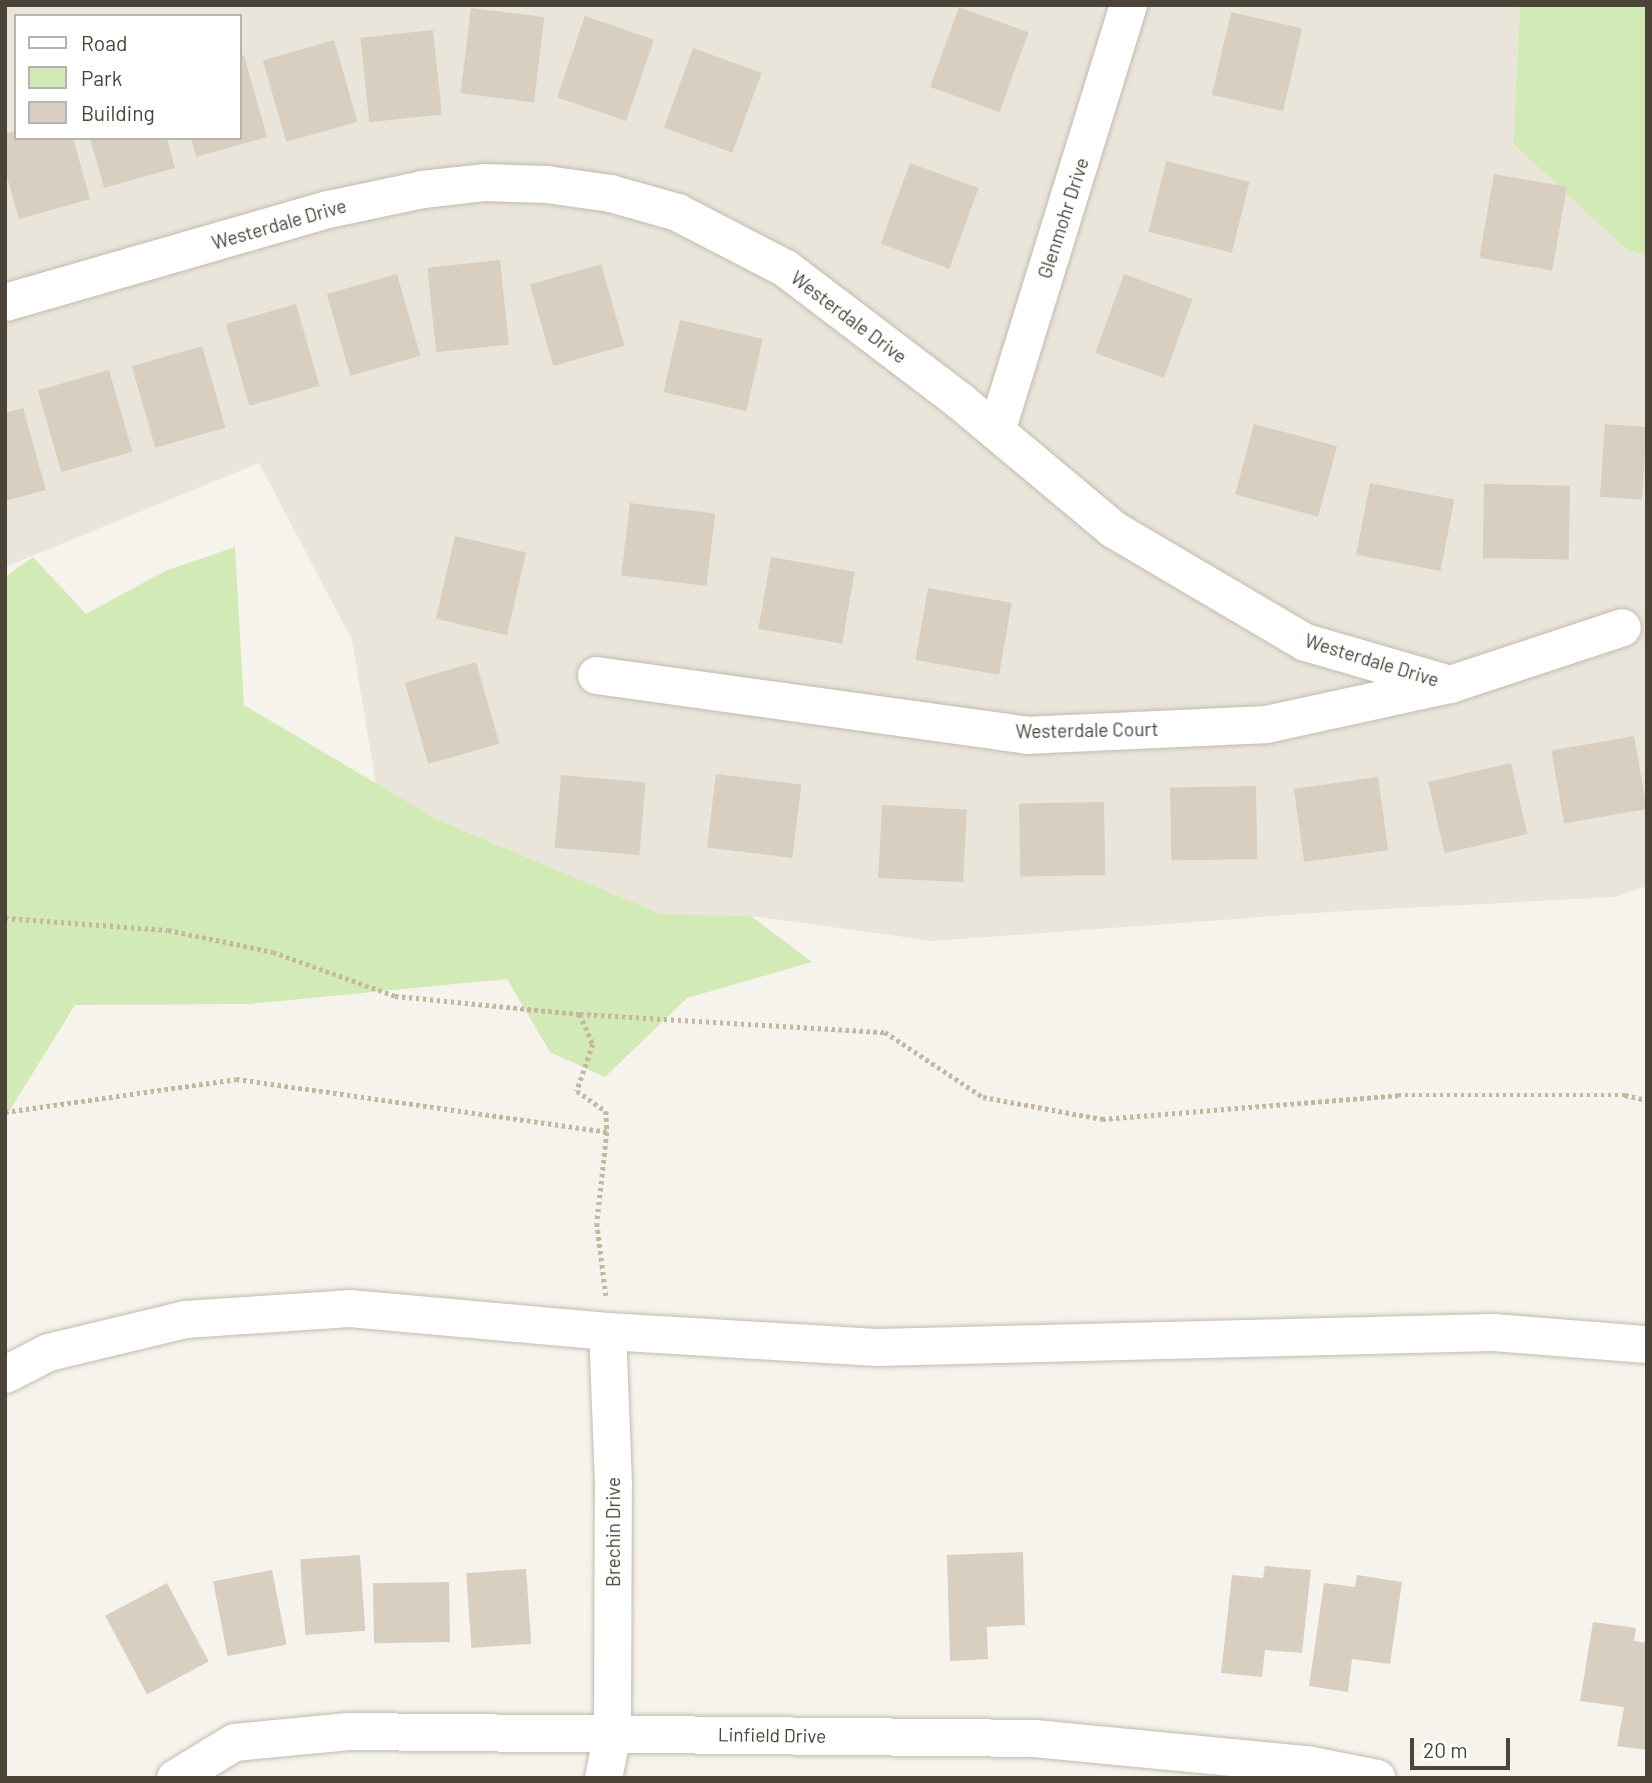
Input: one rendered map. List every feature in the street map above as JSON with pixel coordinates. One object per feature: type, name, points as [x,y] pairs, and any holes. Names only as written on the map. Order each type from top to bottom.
[{"type":"street","name":"Glenmohr Drive","points":[[996,430],[1128,5]]},
{"type":"street","name":"Westerdale Drive","points":[[5,302],[341,206],[422,189],[484,182],[546,184],[610,193],[677,212],[730,236],[785,268],[996,430],[1113,529],[1305,642],[1450,684],[1622,627]]},
{"type":"street","name":"Westerdale Court","points":[[596,676],[1026,735],[1266,724],[1450,684]]},
{"type":"street","points":[[5,1374],[47,1352],[199,1318],[349,1308],[607,1331],[877,1347],[1493,1332],[1647,1344]]},
{"type":"street","name":"Brechin Drive","points":[[603,1778],[612,1733],[613,1484],[607,1331]]},
{"type":"street","name":"Linfield Drive","points":[[175,1778],[234,1742],[348,1731],[1034,1738],[1306,1763],[1377,1778]]},
{"type":"path","points":[[5,918],[168,930],[273,952],[395,996],[580,1014],[885,1032],[983,1097],[1102,1119],[1398,1095],[1625,1095],[1647,1100]]},
{"type":"path","points":[[580,1014],[593,1044],[577,1091],[606,1111],[607,1132],[597,1223],[607,1331]]},
{"type":"path","points":[[5,1112],[236,1079],[607,1132]]},
{"type":"shaded area","points":[[5,5],[1520,5],[1513,144],[1627,250],[1647,256],[1647,886],[1615,897],[1329,912],[933,941],[751,916],[661,914],[438,820],[376,784],[352,640],[259,463],[5,567]]},
{"type":"green space","points":[[1520,5],[1647,5],[1647,256],[1627,250],[1513,144]]},
{"type":"green space","points":[[235,547],[244,705],[438,820],[661,914],[751,916],[812,962],[687,998],[605,1077],[550,1052],[507,979],[249,1004],[75,1005],[5,1118],[5,577],[33,557],[86,614],[165,571]]},
{"type":"building","points":[[959,7],[1029,32],[999,112],[930,87]]},
{"type":"building","points":[[471,8],[544,17],[534,102],[461,93]]},
{"type":"building","points":[[1231,12],[1302,28],[1283,111],[1212,95]]},
{"type":"building","points":[[585,16],[654,40],[626,121],[557,97]]},
{"type":"building","points":[[433,30],[442,115],[369,122],[360,38]]},
{"type":"building","points":[[334,40],[357,122],[286,142],[263,60]]},
{"type":"building","points":[[693,48],[762,73],[733,153],[664,128]]},
{"type":"building","points":[[242,56],[267,137],[196,157],[192,140],[242,140]]},
{"type":"building","points":[[14,132],[14,140],[74,140],[90,199],[19,219],[5,170],[5,134]]},
{"type":"building","points":[[91,140],[168,140],[175,168],[104,188]]},
{"type":"building","points":[[1166,161],[1249,182],[1232,253],[1148,232]]},
{"type":"building","points":[[910,163],[979,188],[949,269],[881,244]]},
{"type":"building","points":[[1494,174],[1567,187],[1552,271],[1479,258]]},
{"type":"building","points":[[500,260],[509,345],[436,352],[427,268]]},
{"type":"building","points":[[601,264],[624,346],[553,366],[530,284]]},
{"type":"building","points":[[397,274],[420,356],[350,376],[327,294]]},
{"type":"building","points":[[1124,274],[1193,299],[1164,378],[1095,353]]},
{"type":"building","points":[[296,304],[319,386],[249,406],[226,324]]},
{"type":"building","points":[[680,320],[763,339],[746,411],[663,392]]},
{"type":"building","points":[[202,346],[225,428],[155,448],[132,366]]},
{"type":"building","points":[[109,370],[132,452],[61,472],[38,390]]},
{"type":"building","points":[[23,408],[46,490],[5,501],[5,413]]},
{"type":"building","points":[[1254,424],[1337,446],[1318,517],[1235,495]]},
{"type":"building","points":[[1605,424],[1647,427],[1642,500],[1600,497]]},
{"type":"building","points":[[1370,483],[1454,499],[1440,571],[1356,555]]},
{"type":"building","points":[[1484,484],[1570,486],[1569,559],[1483,558]]},
{"type":"building","points":[[630,503],[715,513],[706,586],[621,575]]},
{"type":"building","points":[[455,536],[526,552],[507,635],[436,619]]},
{"type":"building","points":[[771,557],[855,572],[842,644],[758,629]]},
{"type":"building","points":[[928,588],[1012,603],[999,675],[915,660]]},
{"type":"building","points":[[476,662],[499,744],[428,764],[405,682]]},
{"type":"building","points":[[1634,736],[1647,809],[1564,823],[1551,751]]},
{"type":"building","points":[[1511,763],[1527,834],[1445,853],[1428,782]]},
{"type":"building","points":[[716,774],[801,784],[792,858],[707,847]]},
{"type":"building","points":[[561,775],[646,782],[639,855],[555,848]]},
{"type":"building","points":[[1378,777],[1388,850],[1304,862],[1294,789]]},
{"type":"building","points":[[1256,786],[1257,859],[1171,860],[1170,788]]},
{"type":"building","points":[[1104,802],[1105,875],[1020,876],[1019,803]]},
{"type":"building","points":[[882,805],[967,809],[963,882],[878,878]]},
{"type":"building","points":[[1023,1552],[1025,1625],[987,1627],[988,1659],[950,1661],[947,1555]]},
{"type":"building","points":[[360,1555],[365,1631],[305,1635],[300,1559]]},
{"type":"building","points":[[1265,1566],[1311,1570],[1302,1653],[1265,1650],[1262,1677],[1221,1673],[1232,1575],[1263,1578]]},
{"type":"building","points":[[526,1569],[531,1644],[471,1648],[466,1573]]},
{"type":"building","points":[[272,1570],[287,1645],[228,1656],[213,1581]]},
{"type":"building","points":[[1357,1575],[1402,1582],[1390,1664],[1352,1659],[1348,1692],[1309,1686],[1324,1583],[1355,1587]]},
{"type":"building","points":[[449,1582],[450,1642],[374,1643],[373,1583]]},
{"type":"building","points":[[167,1583],[209,1662],[147,1694],[105,1616]]},
{"type":"building","points":[[1593,1622],[1636,1628],[1634,1641],[1647,1643],[1647,1750],[1617,1746],[1624,1707],[1580,1701]]}]
